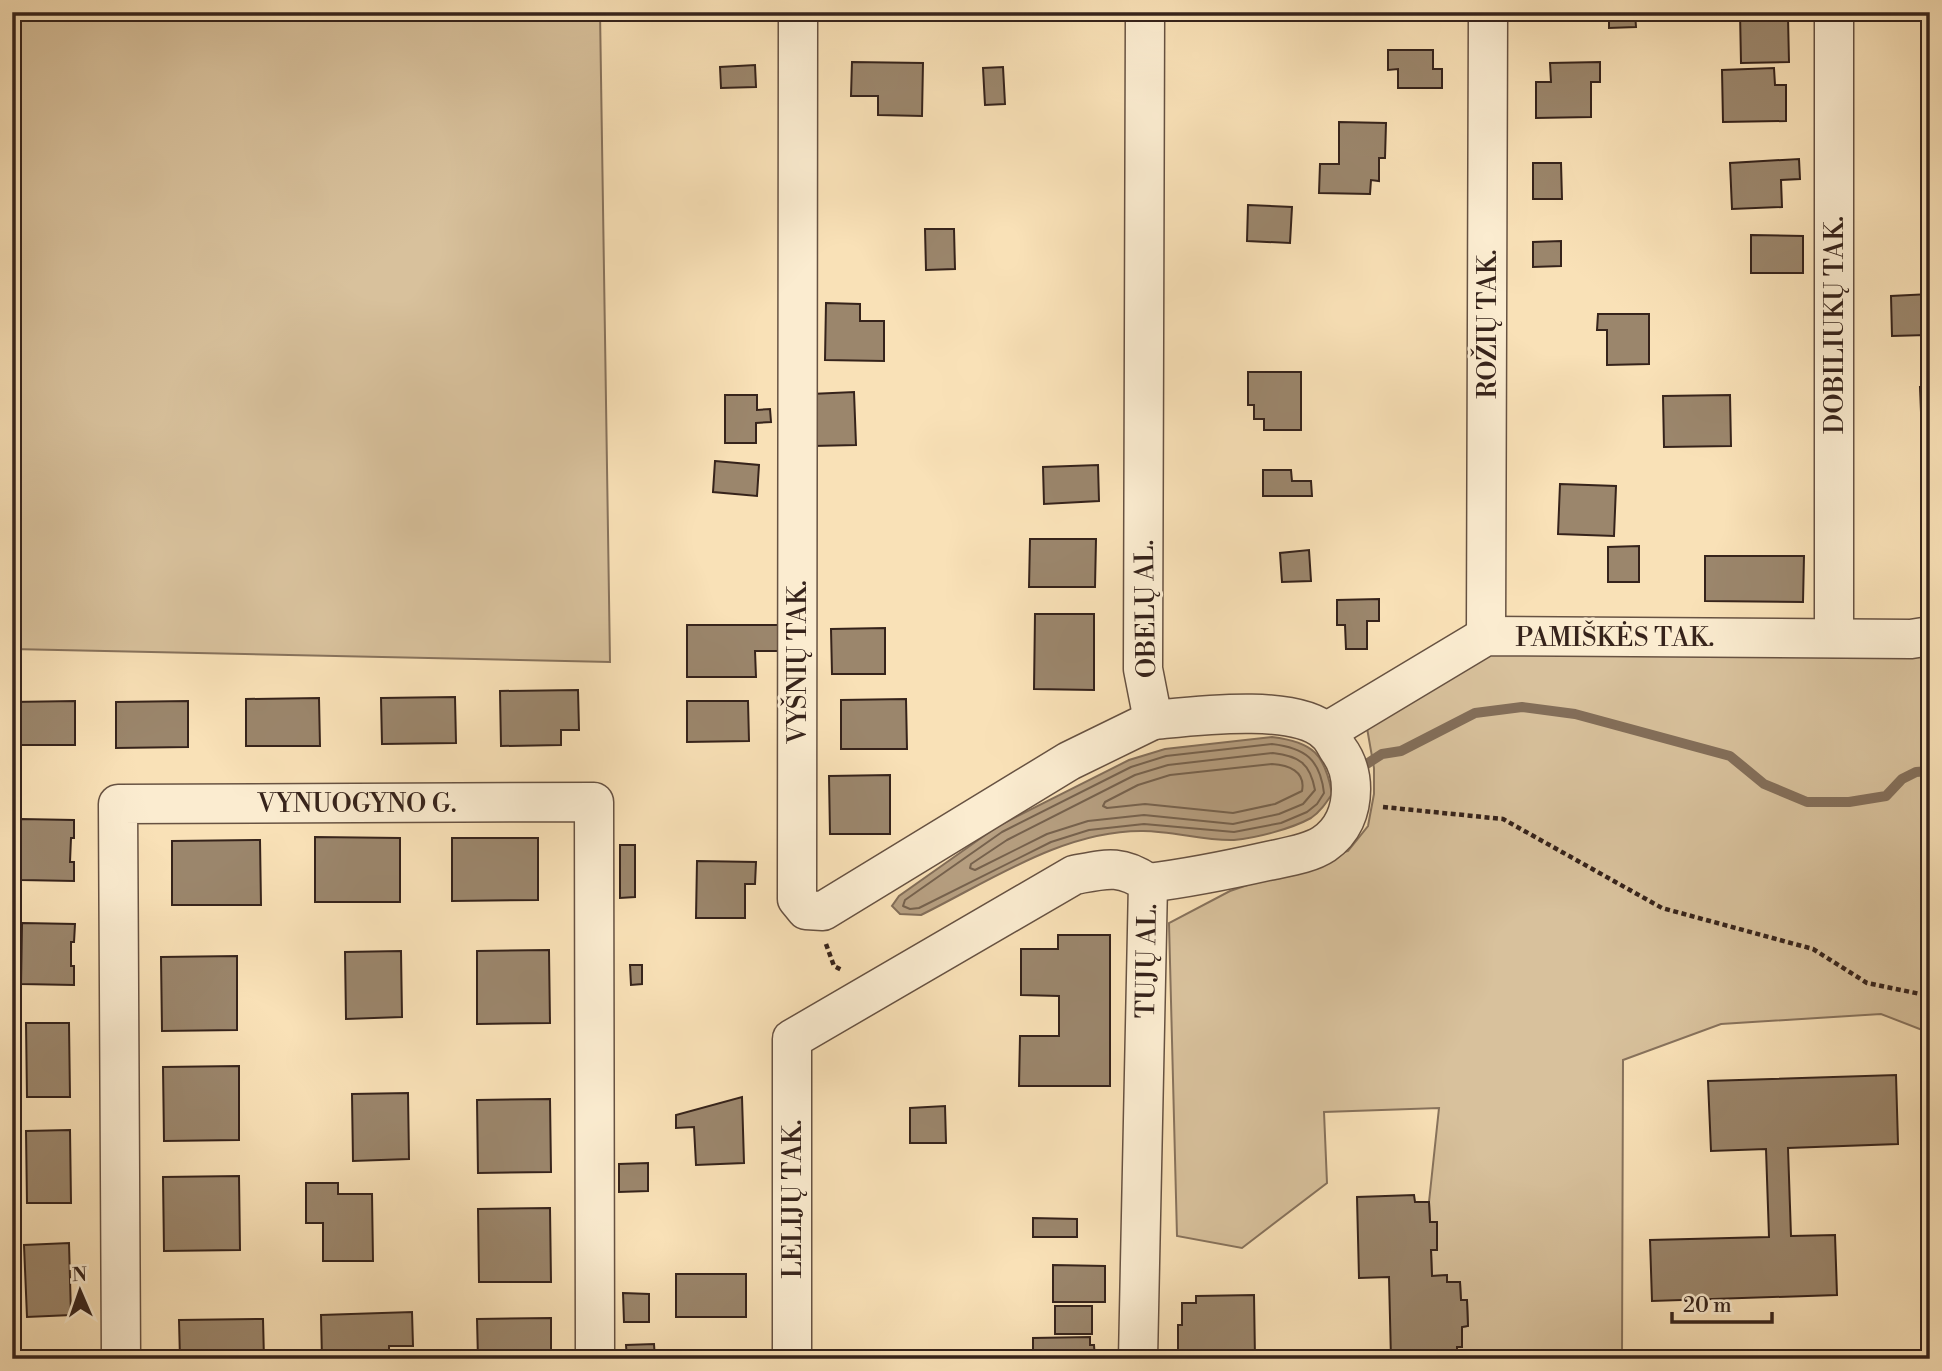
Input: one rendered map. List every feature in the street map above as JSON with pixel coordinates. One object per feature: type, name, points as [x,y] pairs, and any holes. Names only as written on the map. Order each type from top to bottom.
[{"type":"street","name":"VYŠNIŲ TAK.","points":[[798,12],[797,899],[806,910],[823,911]]},
{"type":"street","name":"OBELŲ AL.","points":[[1145,12],[1143,669],[1153,720]]},
{"type":"street","name":"ROŽIŲ TAK.","points":[[1486,636],[1488,12]]},
{"type":"street","name":"DOBILIUKŲ TAK.","points":[[1834,12],[1834,638]]},
{"type":"street","name":"PAMIŠKĖS TAK.","points":[[1326,732],[1486,636],[1911,639],[1930,636]]},
{"type":"street","points":[[823,911],[1069,761],[1153,720],[1275,714],[1307,722],[1326,732],[1344,758],[1351,779],[1351,803],[1339,831],[1322,845],[1290,856],[1196,877],[1147,883]]},
{"type":"street","name":"VYNUOGYNO G.","points":[[121,1359],[118,804],[580,802],[594,802],[595,1359]]},
{"type":"street","name":"TUJŲ AL.","points":[[792,1039],[1074,875],[1114,868],[1131,871],[1147,883],[1138,1359]]},
{"type":"street","name":"LELIJŲ TAK.","points":[[792,1039],[792,1359]]},
{"type":"path","points":[[1351,803],[1503,819],[1662,908],[1813,949],[1867,984],[1930,996]]},
{"type":"path","points":[[823,911],[825,941],[834,966],[882,986]]},
{"type":"shaded area","points":[[12,12],[600,12],[610,662],[12,649]]},
{"type":"shaded area","points":[[1930,649],[1930,1033],[1881,1014],[1721,1024],[1623,1060],[1622,1359],[1457,1359],[1457,1347],[1462,1347],[1462,1327],[1468,1326],[1467,1300],[1461,1300],[1460,1282],[1447,1282],[1446,1275],[1432,1276],[1431,1250],[1437,1249],[1437,1222],[1430,1222],[1429,1202],[1439,1108],[1324,1112],[1327,1183],[1242,1248],[1177,1236],[1169,923],[1230,891],[1348,851],[1368,826],[1374,794],[1374,768],[1367,728],[1498,651]]},
{"type":"water","points":[[1272,737],[1298,742],[1307,747],[1315,752],[1325,769],[1332,794],[1317,813],[1303,822],[1273,832],[1234,840],[1154,831],[1114,833],[1056,848],[921,915],[900,914],[892,906],[899,896],[998,826],[1129,760],[1165,749]]},
{"type":"building","points":[[1609,12],[1635,12],[1636,27],[1609,28]]},
{"type":"building","points":[[1740,12],[1778,12],[1778,17],[1788,17],[1789,62],[1741,63]]},
{"type":"building","points":[[1388,50],[1433,50],[1433,69],[1442,69],[1442,88],[1398,88],[1398,69],[1388,70]]},
{"type":"building","points":[[852,62],[923,63],[922,116],[878,115],[878,96],[851,96]]},
{"type":"building","points":[[1600,62],[1600,82],[1591,82],[1591,117],[1536,118],[1536,82],[1551,82],[1550,63]]},
{"type":"building","points":[[755,65],[756,87],[721,88],[720,67]]},
{"type":"building","points":[[1003,67],[1005,104],[985,105],[983,68]]},
{"type":"building","points":[[1774,68],[1775,85],[1786,85],[1786,121],[1723,122],[1722,70]]},
{"type":"building","points":[[1339,122],[1386,123],[1385,158],[1379,158],[1379,181],[1371,180],[1370,194],[1319,193],[1320,164],[1339,164]]},
{"type":"building","points":[[1799,159],[1800,179],[1781,180],[1782,207],[1732,209],[1730,163]]},
{"type":"building","points":[[1533,163],[1561,163],[1562,199],[1533,199]]},
{"type":"building","points":[[1248,205],[1292,207],[1290,243],[1247,241]]},
{"type":"building","points":[[925,229],[954,229],[955,269],[926,270]]},
{"type":"building","points":[[1751,235],[1803,236],[1803,273],[1751,273]]},
{"type":"building","points":[[1561,241],[1561,266],[1533,267],[1533,242]]},
{"type":"building","points":[[1930,294],[1928,357],[1927,335],[1892,336],[1891,296]]},
{"type":"building","points":[[826,303],[860,304],[860,321],[884,321],[884,361],[825,360]]},
{"type":"building","points":[[1598,314],[1649,314],[1649,364],[1607,365],[1607,330],[1597,330]]},
{"type":"building","points":[[1248,372],[1301,372],[1301,430],[1264,430],[1264,419],[1254,419],[1254,405],[1248,405]]},
{"type":"building","points":[[1920,387],[1930,387],[1930,436],[1922,437]]},
{"type":"building","points":[[854,392],[856,445],[813,446],[811,394]]},
{"type":"building","points":[[725,395],[757,395],[757,410],[770,409],[771,422],[756,423],[756,443],[725,443]]},
{"type":"building","points":[[1730,395],[1731,446],[1664,447],[1663,396]]},
{"type":"building","points":[[715,461],[759,465],[757,496],[713,492]]},
{"type":"building","points":[[1098,465],[1099,501],[1044,504],[1043,467]]},
{"type":"building","points":[[1263,470],[1291,470],[1292,481],[1311,481],[1312,496],[1263,496]]},
{"type":"building","points":[[1560,484],[1616,486],[1614,536],[1558,534]]},
{"type":"building","points":[[1030,539],[1096,539],[1095,587],[1029,587]]},
{"type":"building","points":[[1639,546],[1639,582],[1608,582],[1608,547]]},
{"type":"building","points":[[1309,550],[1311,581],[1282,582],[1280,553]]},
{"type":"building","points":[[1705,556],[1804,556],[1803,602],[1705,601]]},
{"type":"building","points":[[1379,599],[1379,621],[1367,621],[1367,649],[1346,649],[1345,625],[1337,625],[1337,600]]},
{"type":"building","points":[[1035,614],[1094,614],[1094,690],[1034,689]]},
{"type":"building","points":[[687,625],[780,625],[780,651],[755,651],[756,677],[687,677]]},
{"type":"building","points":[[885,628],[885,674],[832,674],[831,629]]},
{"type":"building","points":[[578,690],[579,730],[561,730],[561,745],[501,746],[500,691]]},
{"type":"building","points":[[455,697],[456,743],[382,744],[381,698]]},
{"type":"building","points":[[319,698],[320,746],[246,746],[246,699]]},
{"type":"building","points":[[906,699],[907,749],[841,749],[841,700]]},
{"type":"building","points":[[75,701],[75,745],[12,745],[12,702]]},
{"type":"building","points":[[188,701],[188,747],[116,748],[116,702]]},
{"type":"building","points":[[687,701],[748,701],[749,741],[687,742]]},
{"type":"building","points":[[890,775],[890,834],[830,834],[829,776]]},
{"type":"building","points":[[21,819],[74,820],[70,862],[74,862],[74,881],[21,880]]},
{"type":"building","points":[[315,837],[400,838],[400,902],[315,902]]},
{"type":"building","points":[[452,838],[538,838],[538,900],[452,901]]},
{"type":"building","points":[[260,840],[261,905],[172,905],[172,841]]},
{"type":"building","points":[[620,845],[635,845],[635,897],[620,898]]},
{"type":"building","points":[[697,861],[756,862],[755,884],[745,884],[745,918],[696,918]]},
{"type":"building","points":[[22,923],[75,924],[74,942],[71,942],[74,985],[21,984]]},
{"type":"building","points":[[1058,935],[1110,935],[1110,1086],[1019,1086],[1020,1036],[1059,1036],[1059,996],[1021,995],[1021,949],[1058,949]]},
{"type":"building","points":[[549,950],[550,1023],[477,1024],[477,951]]},
{"type":"building","points":[[401,951],[402,1017],[346,1019],[345,952]]},
{"type":"building","points":[[237,956],[237,1030],[162,1031],[161,957]]},
{"type":"building","points":[[630,965],[642,965],[642,984],[631,985]]},
{"type":"building","points":[[26,1023],[69,1023],[70,1097],[27,1097]]},
{"type":"building","points":[[239,1066],[239,1140],[164,1141],[163,1067]]},
{"type":"building","points":[[1896,1075],[1898,1144],[1788,1148],[1791,1236],[1835,1235],[1837,1295],[1652,1301],[1650,1240],[1769,1237],[1766,1149],[1711,1151],[1708,1081]]},
{"type":"building","points":[[408,1093],[409,1159],[353,1161],[352,1094]]},
{"type":"building","points":[[742,1097],[744,1163],[696,1165],[694,1127],[676,1128],[676,1115]]},
{"type":"building","points":[[550,1099],[551,1172],[478,1173],[477,1100]]},
{"type":"building","points":[[945,1106],[946,1143],[910,1143],[910,1108]]},
{"type":"building","points":[[70,1130],[71,1203],[27,1203],[26,1131]]},
{"type":"building","points":[[648,1163],[648,1191],[619,1192],[619,1164]]},
{"type":"building","points":[[239,1176],[240,1250],[164,1251],[163,1177]]},
{"type":"building","points":[[306,1183],[338,1183],[338,1194],[372,1194],[373,1261],[323,1261],[323,1223],[306,1223]]},
{"type":"building","points":[[1414,1195],[1415,1202],[1429,1202],[1430,1222],[1437,1222],[1437,1250],[1431,1250],[1432,1276],[1447,1275],[1447,1282],[1460,1282],[1461,1300],[1467,1300],[1468,1326],[1462,1327],[1462,1347],[1457,1347],[1457,1359],[1391,1359],[1389,1277],[1359,1278],[1357,1197]]},
{"type":"building","points":[[550,1208],[551,1282],[479,1282],[478,1209]]},
{"type":"building","points":[[1033,1218],[1077,1219],[1077,1237],[1033,1237]]},
{"type":"building","points":[[69,1243],[71,1315],[27,1317],[24,1245]]},
{"type":"building","points":[[1053,1265],[1105,1266],[1105,1302],[1053,1302]]},
{"type":"building","points":[[676,1274],[746,1274],[746,1317],[676,1317]]},
{"type":"building","points":[[623,1293],[649,1294],[649,1322],[624,1322]]},
{"type":"building","points":[[1254,1295],[1255,1359],[1183,1359],[1183,1351],[1178,1351],[1178,1325],[1182,1325],[1182,1303],[1196,1303],[1196,1296]]},
{"type":"building","points":[[1055,1306],[1092,1306],[1092,1334],[1055,1334]]},
{"type":"building","points":[[412,1312],[413,1346],[389,1346],[389,1359],[322,1359],[321,1315]]},
{"type":"building","points":[[551,1318],[551,1359],[478,1359],[477,1319]]},
{"type":"building","points":[[263,1319],[264,1359],[180,1359],[179,1320]]},
{"type":"building","points":[[1090,1337],[1090,1345],[1094,1345],[1095,1359],[1033,1359],[1033,1338]]},
{"type":"building","points":[[654,1344],[655,1359],[627,1359],[626,1345]]},
{"type":"waterway","points":[[1362,767],[1382,754],[1401,751],[1475,713],[1522,707],[1575,714],[1730,756],[1764,784],[1807,802],[1849,802],[1886,796],[1902,779],[1916,772],[1930,771]]}]
